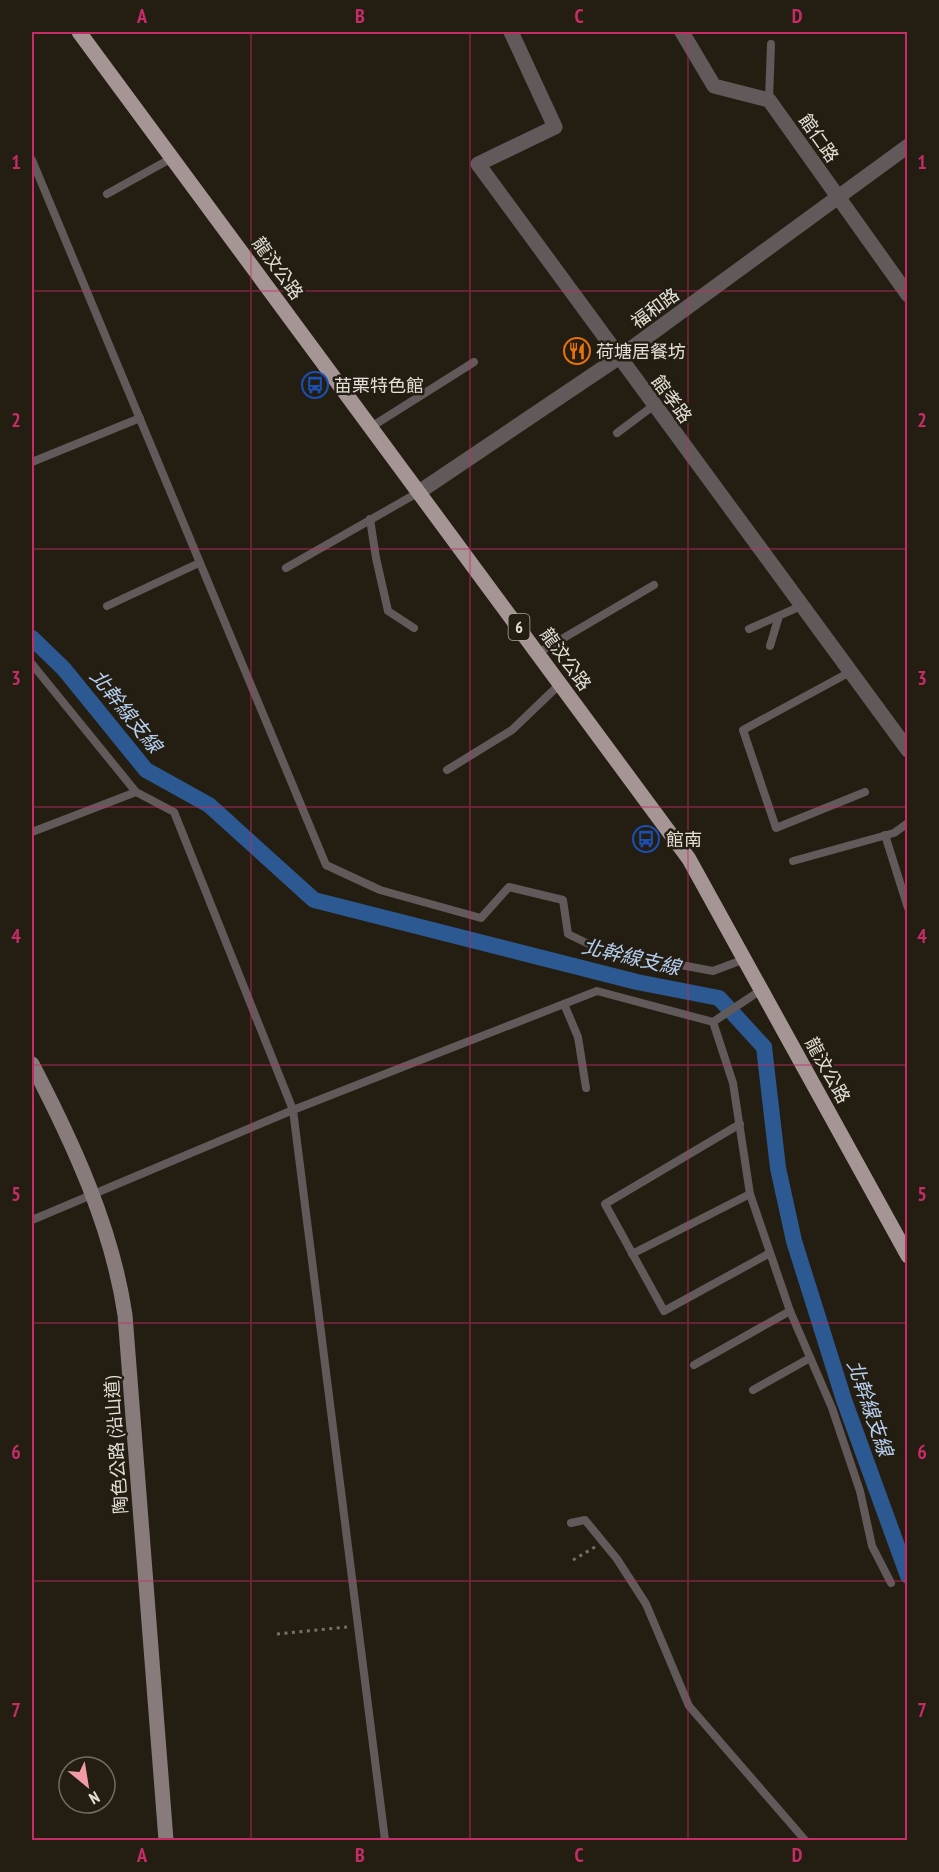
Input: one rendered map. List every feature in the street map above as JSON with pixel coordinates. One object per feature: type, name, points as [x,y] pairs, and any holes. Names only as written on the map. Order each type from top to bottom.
[{"type":"main road","name":"龍汶公路","points":[[79,32],[689,859],[908,1256]]},
{"type":"main road","name":"陶色公路 (沿山道)","points":[[32,1064],[92,1194],[119,1272],[125,1315],[166,1840]]},
{"type":"street","name":"館孝路","points":[[511,32],[555,127],[478,164],[653,406],[908,750]]},
{"type":"street","points":[[682,32],[714,86],[769,100]]},
{"type":"street","name":"館仁路","points":[[769,100],[908,295]]},
{"type":"street","name":"福和路","points":[[419,492],[618,358],[908,146]]},
{"type":"lane","points":[[769,100],[771,44]]},
{"type":"lane","points":[[106,194],[172,158]]},
{"type":"lane","points":[[32,160],[326,865],[380,890],[482,918],[509,887],[563,900],[568,934],[602,951],[713,971],[745,959]]},
{"type":"lane","points":[[371,427],[474,362]]},
{"type":"lane","points":[[617,433],[653,406]]},
{"type":"lane","points":[[32,462],[140,418]]},
{"type":"lane","points":[[286,568],[419,492]]},
{"type":"lane","points":[[370,519],[388,611],[414,627]]},
{"type":"lane","points":[[107,606],[199,562]]},
{"type":"lane","points":[[538,653],[654,585]]},
{"type":"lane","points":[[749,629],[801,606]]},
{"type":"lane","points":[[770,646],[779,616]]},
{"type":"lane","points":[[32,664],[136,792],[174,812],[293,1110],[385,1840]]},
{"type":"lane","points":[[850,672],[743,730],[776,828],[865,792]]},
{"type":"lane","points":[[447,770],[512,730],[560,684]]},
{"type":"lane","points":[[32,832],[136,792]]},
{"type":"lane","points":[[793,861],[885,835],[908,823]]},
{"type":"lane","points":[[885,835],[908,908]]},
{"type":"lane","points":[[32,1220],[293,1110],[597,991],[713,1022],[762,989]]},
{"type":"lane","points":[[564,1004],[578,1037],[586,1088]]},
{"type":"lane","points":[[713,1022],[733,1083],[750,1194],[790,1311],[832,1408],[860,1491],[872,1546],[891,1583]]},
{"type":"lane","points":[[740,1124],[605,1204],[664,1311],[770,1253]]},
{"type":"lane","points":[[632,1254],[750,1194]]},
{"type":"lane","points":[[694,1365],[790,1311]]},
{"type":"lane","points":[[753,1390],[810,1358]]},
{"type":"lane","points":[[571,1523],[585,1520],[603,1542],[646,1604],[689,1706],[805,1840]]},
{"type":"path","points":[[573,1560],[603,1542]]},
{"type":"path","points":[[277,1634],[358,1626]]},
{"type":"waterway","name":"北幹線支線","points":[[32,638],[64,669],[146,770],[209,805],[314,900],[637,982],[719,998],[764,1047],[778,1168],[794,1241],[844,1400],[908,1576]]},
{"type":"place","name":"荷塘居餐坊","points":[[577,351]]},
{"type":"place","name":"苗栗特色館","points":[[315,385]]},
{"type":"place","name":"館南","points":[[646,839]]}]
